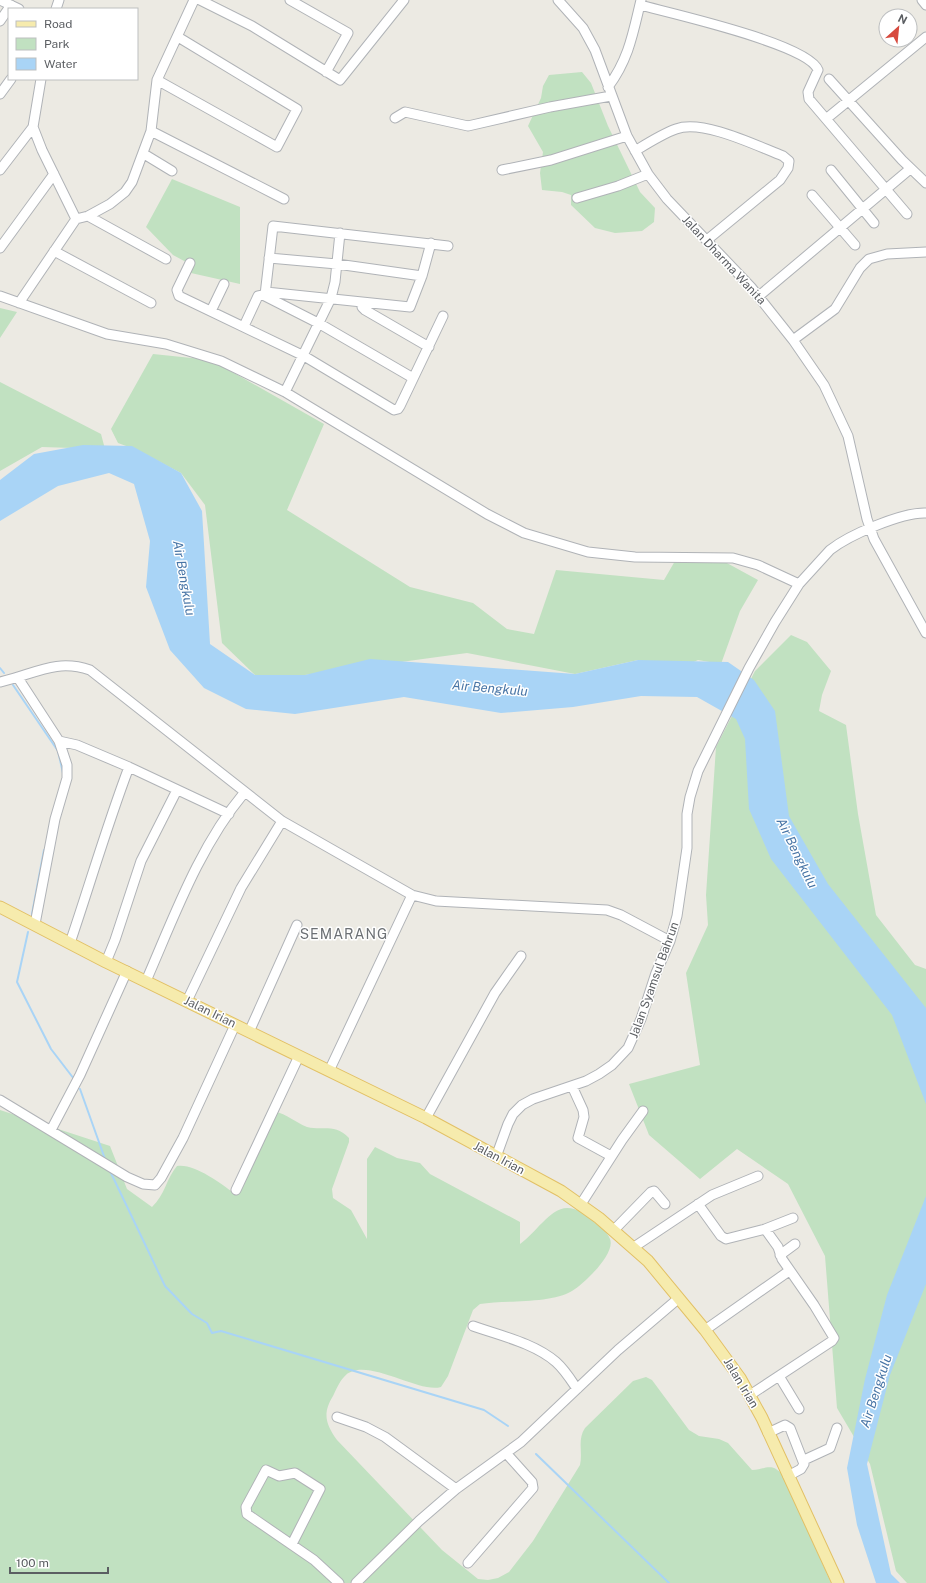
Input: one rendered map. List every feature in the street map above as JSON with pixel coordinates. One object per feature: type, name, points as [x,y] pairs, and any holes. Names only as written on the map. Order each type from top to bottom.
[{"type":"main road","name":"Jalan Irian","points":[[0,907],[106,962],[426,1118],[496,1157],[561,1190],[614,1230],[634,1247],[679,1298],[727,1359],[750,1394],[838,1583]]},
{"type":"street","points":[[0,0],[15,7]]},
{"type":"street","points":[[19,303],[76,219],[88,216],[110,204],[125,192],[135,175],[144,154],[151,131],[157,80],[194,0]]},
{"type":"street","points":[[200,0],[252,26],[340,80],[404,0]]},
{"type":"street","points":[[290,0],[348,33],[326,72]]},
{"type":"street","name":"Jalan Dharma Wanita","points":[[558,0],[583,28],[595,50],[627,136],[648,174],[667,199],[759,296],[793,340],[824,385],[848,436],[867,519],[872,528],[878,548],[925,629]]},
{"type":"street","points":[[922,0],[926,5]]},
{"type":"street","points":[[395,118],[405,112],[468,126],[550,107],[609,91],[626,56],[640,2],[784,46],[817,66],[818,73],[808,96],[885,190],[907,214]]},
{"type":"street","points":[[0,21],[8,14]]},
{"type":"street","points":[[157,80],[278,147],[297,109],[178,37]]},
{"type":"street","points":[[826,119],[926,37]]},
{"type":"street","points":[[829,79],[914,172],[926,183]]},
{"type":"street","points":[[0,94],[10,80]]},
{"type":"street","points":[[0,170],[33,127],[41,80]]},
{"type":"street","points":[[635,151],[676,128],[690,126],[726,135],[783,156],[789,161],[788,168],[780,180],[707,240]]},
{"type":"street","points":[[33,127],[76,219]]},
{"type":"street","points":[[151,131],[284,199]]},
{"type":"street","points":[[502,170],[551,160],[627,136]]},
{"type":"street","points":[[144,154],[172,171]]},
{"type":"street","points":[[831,170],[874,223]]},
{"type":"street","points":[[759,296],[885,190],[914,172],[926,171]]},
{"type":"street","points":[[0,248],[54,174]]},
{"type":"street","points":[[577,198],[618,186],[648,174]]},
{"type":"street","points":[[812,195],[855,245]]},
{"type":"street","points":[[88,216],[166,259]]},
{"type":"street","points":[[265,294],[273,226],[448,246]]},
{"type":"street","points":[[285,392],[320,324],[331,298],[337,264],[340,233]]},
{"type":"street","points":[[244,326],[258,296],[265,294],[331,298],[410,307],[422,276],[430,243]]},
{"type":"street","points":[[54,251],[151,303]]},
{"type":"street","points":[[793,340],[835,309],[860,268],[869,259],[887,254],[926,252]]},
{"type":"street","points":[[269,258],[337,264],[422,276]]},
{"type":"street","points":[[190,263],[178,288],[177,294],[181,298],[244,326],[304,356],[394,410],[398,409],[400,406],[443,316]]},
{"type":"street","points":[[211,312],[224,284]]},
{"type":"street","points":[[265,294],[413,378]]},
{"type":"street","points":[[0,296],[108,334],[125,339],[166,344],[221,361],[285,392],[456,496],[524,533],[588,552],[616,556],[733,558],[758,565],[798,584],[836,545],[872,528],[905,516],[926,513]]},
{"type":"street","points":[[362,302],[362,307],[365,310],[428,347]]},
{"type":"street","name":"Jalan Syamsul Bahrun","points":[[496,1157],[513,1114],[522,1106],[533,1099],[572,1086],[599,1074],[612,1065],[628,1048],[635,1034],[656,973],[670,941],[681,890],[690,797],[704,757],[749,668],[798,584]]},
{"type":"street","points":[[0,682],[58,666],[70,665],[90,670],[186,744],[244,793],[282,821],[412,895],[436,901],[607,910],[670,941]]},
{"type":"street","points":[[18,678],[59,741],[67,765],[67,778],[52,834],[34,924]]},
{"type":"street","points":[[59,741],[77,745],[129,767],[228,814]]},
{"type":"street","points":[[70,943],[97,865],[106,827],[129,767]]},
{"type":"street","points":[[106,962],[116,940],[141,861],[177,790]]},
{"type":"street","points":[[146,981],[197,867],[228,814],[244,793]]},
{"type":"street","points":[[187,1001],[241,888],[282,821]]},
{"type":"street","points":[[330,1071],[412,895]]},
{"type":"street","points":[[249,1032],[298,925]]},
{"type":"street","points":[[426,1118],[495,993],[521,956]]},
{"type":"street","points":[[50,1130],[80,1075],[127,971]]},
{"type":"street","points":[[0,1100],[108,1166],[143,1184],[152,1186],[159,1183],[182,1138],[235,1025]]},
{"type":"street","points":[[236,1190],[300,1056]]},
{"type":"street","points":[[572,1086],[584,1110],[584,1117],[578,1138],[611,1156]]},
{"type":"street","points":[[581,1204],[633,1123],[643,1111]]},
{"type":"street","points":[[634,1247],[712,1195],[758,1176]]},
{"type":"street","points":[[614,1230],[651,1192],[654,1191],[665,1204]]},
{"type":"street","points":[[698,1204],[724,1238],[729,1239],[766,1229],[793,1218]]},
{"type":"street","points":[[750,1394],[834,1338],[814,1305],[789,1271],[778,1247],[766,1229]]},
{"type":"street","points":[[780,1254],[795,1244]]},
{"type":"street","points":[[705,1330],[789,1271]]},
{"type":"street","points":[[356,1583],[398,1541],[456,1489],[506,1453],[578,1389],[618,1350],[679,1298]]},
{"type":"street","points":[[474,1326],[522,1344],[551,1358],[565,1372],[578,1389]]},
{"type":"street","points":[[779,1376],[799,1409]]},
{"type":"street","points":[[337,1417],[375,1431],[456,1489]]},
{"type":"street","points":[[768,1433],[785,1425],[789,1426],[804,1460],[803,1468],[788,1476]]},
{"type":"street","points":[[804,1460],[830,1448],[836,1428]]},
{"type":"street","points":[[468,1563],[533,1488],[532,1482],[506,1453]]},
{"type":"street","points":[[292,1544],[320,1488],[295,1473],[279,1476],[266,1470],[248,1503],[246,1512],[248,1516],[314,1560],[339,1583]]},
{"type":"green space","points":[[582,72],[591,83],[608,126],[640,192],[655,208],[654,222],[642,231],[615,233],[595,228],[571,205],[571,195],[562,192],[542,190],[540,173],[543,152],[528,126],[541,98],[543,86],[549,75]]},
{"type":"green space","points":[[172,179],[240,207],[240,284],[191,273],[186,262],[173,255],[146,227]]},
{"type":"green space","points":[[0,308],[17,312],[0,338]]},
{"type":"green space","points":[[153,354],[211,360],[324,424],[287,510],[410,587],[473,603],[507,629],[534,634],[556,570],[664,580],[675,561],[725,562],[758,580],[740,611],[721,664],[698,660],[672,672],[638,660],[575,674],[467,653],[305,675],[255,675],[222,643],[205,505],[181,473],[137,450],[118,443],[111,429]]},
{"type":"green space","points":[[0,382],[101,434],[105,449],[42,447],[0,471]]},
{"type":"green space","points":[[791,635],[807,642],[831,671],[822,695],[819,711],[846,725],[858,814],[876,915],[915,965],[926,969],[926,1583],[907,1583],[896,1571],[870,1464],[837,1408],[825,1256],[788,1184],[737,1149],[700,1179],[649,1135],[629,1084],[700,1065],[686,973],[708,925],[706,895],[716,747],[755,671]]},
{"type":"green space","points":[[0,1110],[110,1146],[127,1189],[152,1207],[160,1197],[170,1176],[177,1166],[184,1166],[199,1171],[214,1179],[234,1193],[239,1193],[275,1112],[283,1114],[307,1127],[334,1129],[344,1133],[349,1138],[349,1142],[332,1189],[333,1198],[351,1210],[367,1239],[367,1159],[375,1147],[397,1158],[420,1163],[430,1174],[520,1222],[520,1244],[554,1212],[567,1208],[582,1212],[605,1231],[609,1236],[611,1245],[604,1260],[584,1282],[572,1291],[552,1298],[480,1304],[473,1310],[448,1376],[441,1387],[431,1388],[377,1372],[364,1370],[353,1371],[341,1381],[327,1408],[328,1424],[337,1440],[442,1550],[478,1579],[488,1580],[498,1578],[509,1572],[533,1541],[580,1465],[581,1437],[585,1428],[633,1381],[646,1377],[652,1380],[689,1430],[699,1436],[719,1439],[728,1443],[752,1470],[772,1467],[783,1475],[831,1583],[0,1583]]},
{"type":"water","name":"Air Bengkulu","points":[[83,445],[132,446],[181,473],[202,511],[210,644],[255,675],[305,675],[370,659],[575,674],[638,660],[728,662],[754,680],[775,711],[789,816],[828,884],[926,1008],[926,1104],[892,1015],[771,859],[749,809],[745,739],[736,719],[697,697],[641,696],[573,707],[501,713],[404,697],[295,714],[246,709],[204,688],[170,650],[146,587],[150,541],[134,484],[109,473],[58,486],[0,521],[0,480],[34,454]]},
{"type":"water","name":"Air Bengkulu","points":[[926,1196],[926,1284],[890,1375],[867,1464],[891,1574],[900,1583],[876,1583],[857,1525],[847,1468],[865,1379],[887,1295]]},
{"type":"waterway","points":[[0,668],[4,673]]},
{"type":"waterway","points":[[13,685],[58,751],[63,773]]},
{"type":"waterway","points":[[32,914],[44,850]]},
{"type":"waterway","points":[[28,932],[17,982],[51,1049],[74,1079]]},
{"type":"waterway","points":[[80,1089],[105,1159]]},
{"type":"waterway","points":[[110,1171],[165,1286],[192,1314],[207,1323],[212,1333],[221,1331],[484,1410],[508,1426]]},
{"type":"waterway","points":[[536,1454],[669,1583]]},
{"type":"district","name":"SEMARANG","points":[[344,934]]}]
